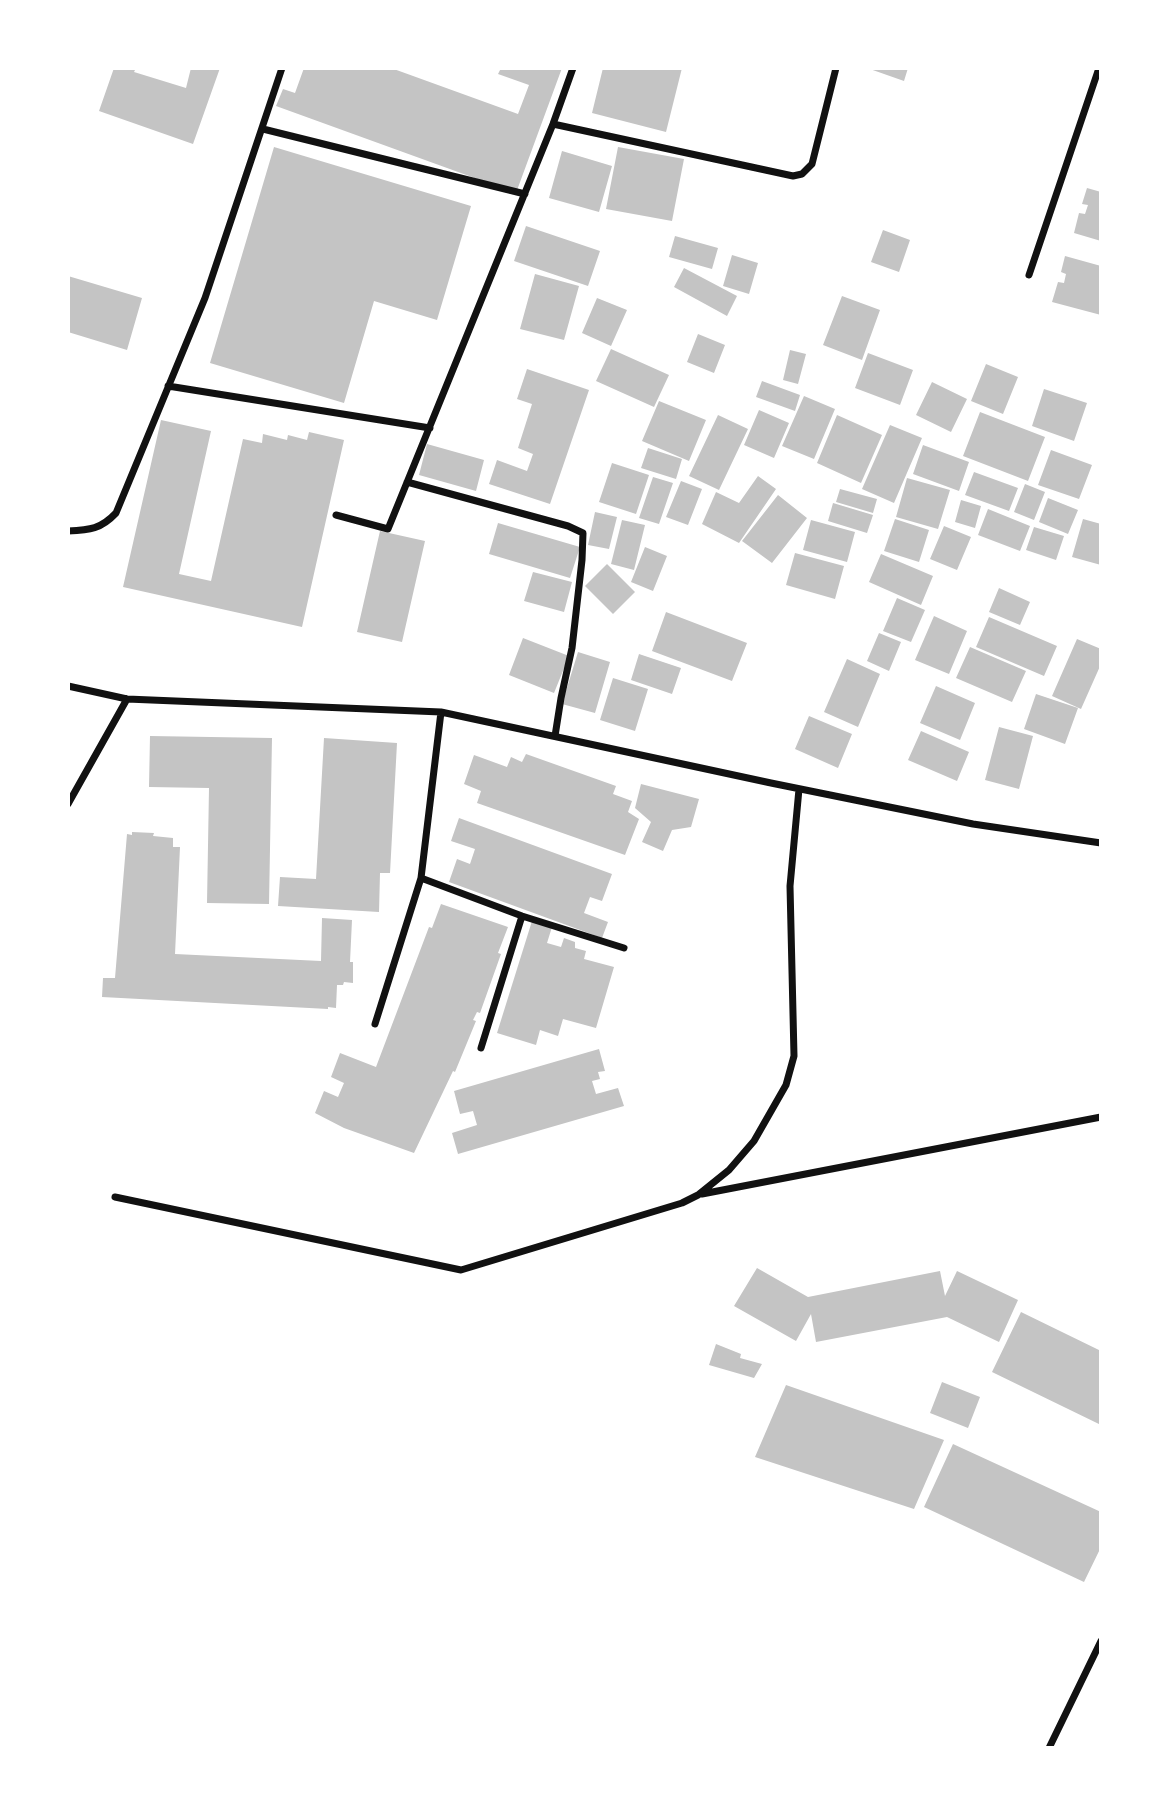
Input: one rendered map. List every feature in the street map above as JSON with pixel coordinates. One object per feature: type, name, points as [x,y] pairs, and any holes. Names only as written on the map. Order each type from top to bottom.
[{"type":"street","points":[[68,531],[90,530],[106,523],[116,513],[205,298],[282,68]]},
{"type":"street","points":[[336,515],[388,529],[525,194],[573,68]]},
{"type":"street","points":[[553,124],[793,176],[802,174],[812,164],[836,68]]},
{"type":"street","points":[[1029,275],[1098,68]]},
{"type":"street","points":[[262,130],[525,194]]},
{"type":"street","points":[[168,386],[430,428]]},
{"type":"street","points":[[407,482],[583,533],[572,648],[555,736]]},
{"type":"street","points":[[68,686],[127,699],[440,712],[973,824],[1101,843]]},
{"type":"street","points":[[68,804],[127,699]]},
{"type":"street","points":[[375,1024],[421,878],[440,712]]},
{"type":"street","points":[[115,1197],[461,1270],[682,1203],[698,1195],[729,1170],[754,1141],[786,1085],[793,1056],[790,886],[799,789]]},
{"type":"street","points":[[421,878],[522,916],[624,948]]},
{"type":"street","points":[[481,1048],[522,916]]},
{"type":"street","points":[[698,1195],[1101,1117]]},
{"type":"street","points":[[1049,1748],[1101,1641]]},
{"type":"building","points":[[114,68],[136,68],[134,72],[186,88],[191,68],[220,68],[193,144],[99,111]]},
{"type":"building","points":[[304,68],[391,68],[518,114],[529,85],[498,74],[501,68],[562,68],[516,193],[276,106],[283,89],[295,93]]},
{"type":"building","points":[[603,68],[682,68],[666,132],[592,113]]},
{"type":"building","points":[[867,68],[908,68],[904,81]]},
{"type":"building","points":[[274,147],[471,206],[437,320],[374,301],[344,403],[210,363]]},
{"type":"building","points":[[618,147],[684,159],[672,221],[606,209]]},
{"type":"building","points":[[562,151],[612,166],[599,212],[549,198]]},
{"type":"building","points":[[1087,188],[1101,192],[1101,241],[1074,233],[1079,213],[1085,214],[1088,205],[1082,204]]},
{"type":"building","points":[[526,226],[600,251],[588,286],[514,261]]},
{"type":"building","points":[[883,230],[910,240],[899,272],[871,262]]},
{"type":"building","points":[[675,236],[718,248],[712,269],[669,257]]},
{"type":"building","points":[[732,255],[758,263],[749,294],[723,286]]},
{"type":"building","points":[[1065,256],[1101,266],[1101,315],[1052,302],[1058,282],[1064,283],[1066,274],[1061,272]]},
{"type":"building","points":[[684,268],[737,296],[727,316],[674,287]]},
{"type":"building","points":[[535,274],[579,286],[564,340],[520,329]]},
{"type":"building","points":[[68,276],[142,298],[127,350],[68,332]]},
{"type":"building","points":[[842,296],[880,310],[862,360],[823,345]]},
{"type":"building","points":[[597,298],[627,310],[611,346],[582,333]]},
{"type":"building","points":[[698,334],[725,345],[714,373],[687,362]]},
{"type":"building","points":[[611,349],[669,375],[654,407],[596,381]]},
{"type":"building","points":[[790,350],[806,354],[798,384],[783,380]]},
{"type":"building","points":[[868,353],[913,370],[900,405],[855,388]]},
{"type":"building","points":[[986,364],[1018,377],[1003,414],[971,401]]},
{"type":"building","points":[[527,369],[589,390],[550,504],[489,484],[497,460],[527,471],[533,454],[518,448],[532,404],[517,399]]},
{"type":"building","points":[[762,381],[800,395],[795,411],[756,397]]},
{"type":"building","points":[[932,382],[967,399],[951,432],[916,415]]},
{"type":"building","points":[[1044,389],[1087,403],[1074,441],[1032,426]]},
{"type":"building","points":[[804,396],[835,409],[814,459],[782,446]]},
{"type":"building","points":[[659,401],[706,420],[689,461],[642,441]]},
{"type":"building","points":[[759,410],[789,423],[774,458],[744,445]]},
{"type":"building","points":[[980,412],[1045,437],[1028,481],[963,456]]},
{"type":"building","points":[[718,415],[748,429],[719,490],[689,476]]},
{"type":"building","points":[[837,415],[882,435],[861,483],[817,463]]},
{"type":"building","points":[[161,420],[211,431],[179,574],[211,581],[243,439],[262,443],[263,434],[287,440],[288,435],[307,440],[309,432],[344,440],[302,627],[123,587]]},
{"type":"building","points":[[890,425],[922,438],[894,503],[862,489]]},
{"type":"building","points":[[427,444],[484,460],[476,491],[419,475]]},
{"type":"building","points":[[923,445],[969,462],[959,491],[913,474]]},
{"type":"building","points":[[648,448],[682,459],[676,479],[641,468]]},
{"type":"building","points":[[1051,450],[1092,465],[1079,499],[1038,485]]},
{"type":"building","points":[[612,463],[649,475],[636,514],[599,502]]},
{"type":"building","points":[[974,472],[1018,488],[1009,511],[965,495]]},
{"type":"building","points":[[758,476],[776,489],[739,543],[702,524],[716,492],[739,503]]},
{"type":"building","points":[[653,477],[673,483],[659,524],[639,518]]},
{"type":"building","points":[[907,478],[950,490],[938,529],[896,517]]},
{"type":"building","points":[[681,481],[702,489],[688,525],[666,517]]},
{"type":"building","points":[[1025,484],[1045,492],[1034,520],[1014,512]]},
{"type":"building","points":[[840,489],[877,499],[873,513],[836,502]]},
{"type":"building","points":[[778,495],[807,518],[772,563],[742,541]]},
{"type":"building","points":[[1048,498],[1078,510],[1068,534],[1039,522]]},
{"type":"building","points":[[961,500],[981,506],[975,528],[955,522]]},
{"type":"building","points":[[833,503],[873,515],[867,533],[828,521]]},
{"type":"building","points":[[988,509],[1030,526],[1020,551],[978,535]]},
{"type":"building","points":[[595,512],[617,517],[609,549],[588,545]]},
{"type":"building","points":[[895,519],[929,530],[919,562],[884,551]]},
{"type":"building","points":[[1083,519],[1101,524],[1101,565],[1072,557]]},
{"type":"building","points":[[622,520],[645,525],[634,570],[611,564]]},
{"type":"building","points":[[811,520],[855,532],[847,562],[803,550]]},
{"type":"building","points":[[498,523],[580,547],[570,578],[489,554]]},
{"type":"building","points":[[944,526],[971,537],[957,570],[930,559]]},
{"type":"building","points":[[1034,527],[1064,536],[1056,560],[1026,550]]},
{"type":"building","points":[[380,531],[425,541],[402,642],[357,632]]},
{"type":"building","points":[[645,547],[667,556],[653,591],[631,582]]},
{"type":"building","points":[[795,553],[844,566],[835,599],[786,585]]},
{"type":"building","points":[[881,554],[933,576],[921,605],[869,582]]},
{"type":"building","points":[[607,564],[635,592],[613,614],[585,586]]},
{"type":"building","points":[[533,572],[572,582],[564,612],[524,601]]},
{"type":"building","points":[[999,588],[1030,602],[1020,625],[989,612]]},
{"type":"building","points":[[897,598],[925,610],[911,642],[883,631]]},
{"type":"building","points":[[666,612],[747,643],[732,681],[652,651]]},
{"type":"building","points":[[934,616],[967,631],[949,674],[915,660]]},
{"type":"building","points":[[989,617],[1057,646],[1044,676],[976,647]]},
{"type":"building","points":[[879,633],[901,642],[889,671],[867,661]]},
{"type":"building","points":[[523,638],[569,656],[554,693],[509,675]]},
{"type":"building","points":[[1077,639],[1101,649],[1101,664],[1081,709],[1052,696]]},
{"type":"building","points":[[970,647],[1026,671],[1012,702],[956,678]]},
{"type":"building","points":[[578,652],[610,662],[595,713],[562,704]]},
{"type":"building","points":[[639,654],[681,668],[672,694],[631,680]]},
{"type":"building","points":[[847,659],[880,674],[858,727],[824,712]]},
{"type":"building","points":[[613,678],[648,689],[635,731],[600,720]]},
{"type":"building","points":[[936,686],[975,703],[960,740],[920,723]]},
{"type":"building","points":[[1036,694],[1078,708],[1065,744],[1024,729]]},
{"type":"building","points":[[809,716],[852,734],[838,768],[795,749]]},
{"type":"building","points":[[999,727],[1033,736],[1019,789],[985,780]]},
{"type":"building","points":[[921,731],[969,752],[957,781],[908,760]]},
{"type":"building","points":[[150,736],[272,738],[269,904],[207,903],[209,788],[149,787]]},
{"type":"building","points":[[324,738],[397,743],[390,873],[380,873],[379,912],[278,906],[280,877],[316,879]]},
{"type":"building","points":[[526,754],[616,786],[613,794],[632,801],[628,812],[639,819],[625,855],[477,803],[481,791],[464,784],[474,755],[507,767],[511,757],[522,762]]},
{"type":"building","points":[[641,784],[699,799],[691,827],[672,830],[663,851],[642,842],[651,822],[635,808]]},
{"type":"building","points":[[459,818],[612,874],[602,901],[590,897],[584,913],[608,922],[602,938],[449,882],[457,859],[470,864],[475,849],[451,841]]},
{"type":"building","points":[[132,832],[154,833],[153,836],[173,838],[173,847],[180,847],[175,954],[321,961],[322,918],[352,920],[350,962],[353,962],[353,983],[344,982],[343,985],[337,985],[336,1008],[102,997],[103,978],[115,978],[127,834],[132,835]]},
{"type":"building","points":[[441,904],[508,927],[480,1013],[477,1012],[473,1020],[476,1021],[455,1072],[453,1071],[414,1153],[344,1128],[315,1113],[324,1091],[338,1097],[344,1083],[331,1077],[340,1053],[376,1067],[429,927],[432,928]]},
{"type":"building","points":[[532,921],[552,927],[547,943],[561,947],[564,938],[575,942],[575,948],[586,951],[584,959],[614,967],[596,1028],[563,1019],[558,1036],[540,1030],[536,1045],[497,1033]]},
{"type":"building","points":[[599,1049],[605,1071],[598,1072],[600,1079],[592,1081],[596,1094],[618,1088],[624,1106],[458,1154],[452,1133],[477,1125],[473,1111],[460,1114],[454,1091]]},
{"type":"building","points":[[757,1268],[808,1297],[940,1271],[945,1296],[957,1271],[1018,1300],[999,1342],[947,1317],[816,1342],[811,1314],[796,1341],[734,1306]]},
{"type":"building","points":[[1021,1312],[1101,1351],[1101,1425],[992,1372]]},
{"type":"building","points":[[716,1344],[741,1354],[740,1358],[762,1364],[754,1378],[709,1365]]},
{"type":"building","points":[[942,1382],[980,1397],[968,1428],[930,1413]]},
{"type":"building","points":[[786,1385],[944,1440],[914,1509],[755,1457]]},
{"type":"building","points":[[953,1444],[1101,1512],[1101,1547],[1084,1582],[924,1507]]}]
